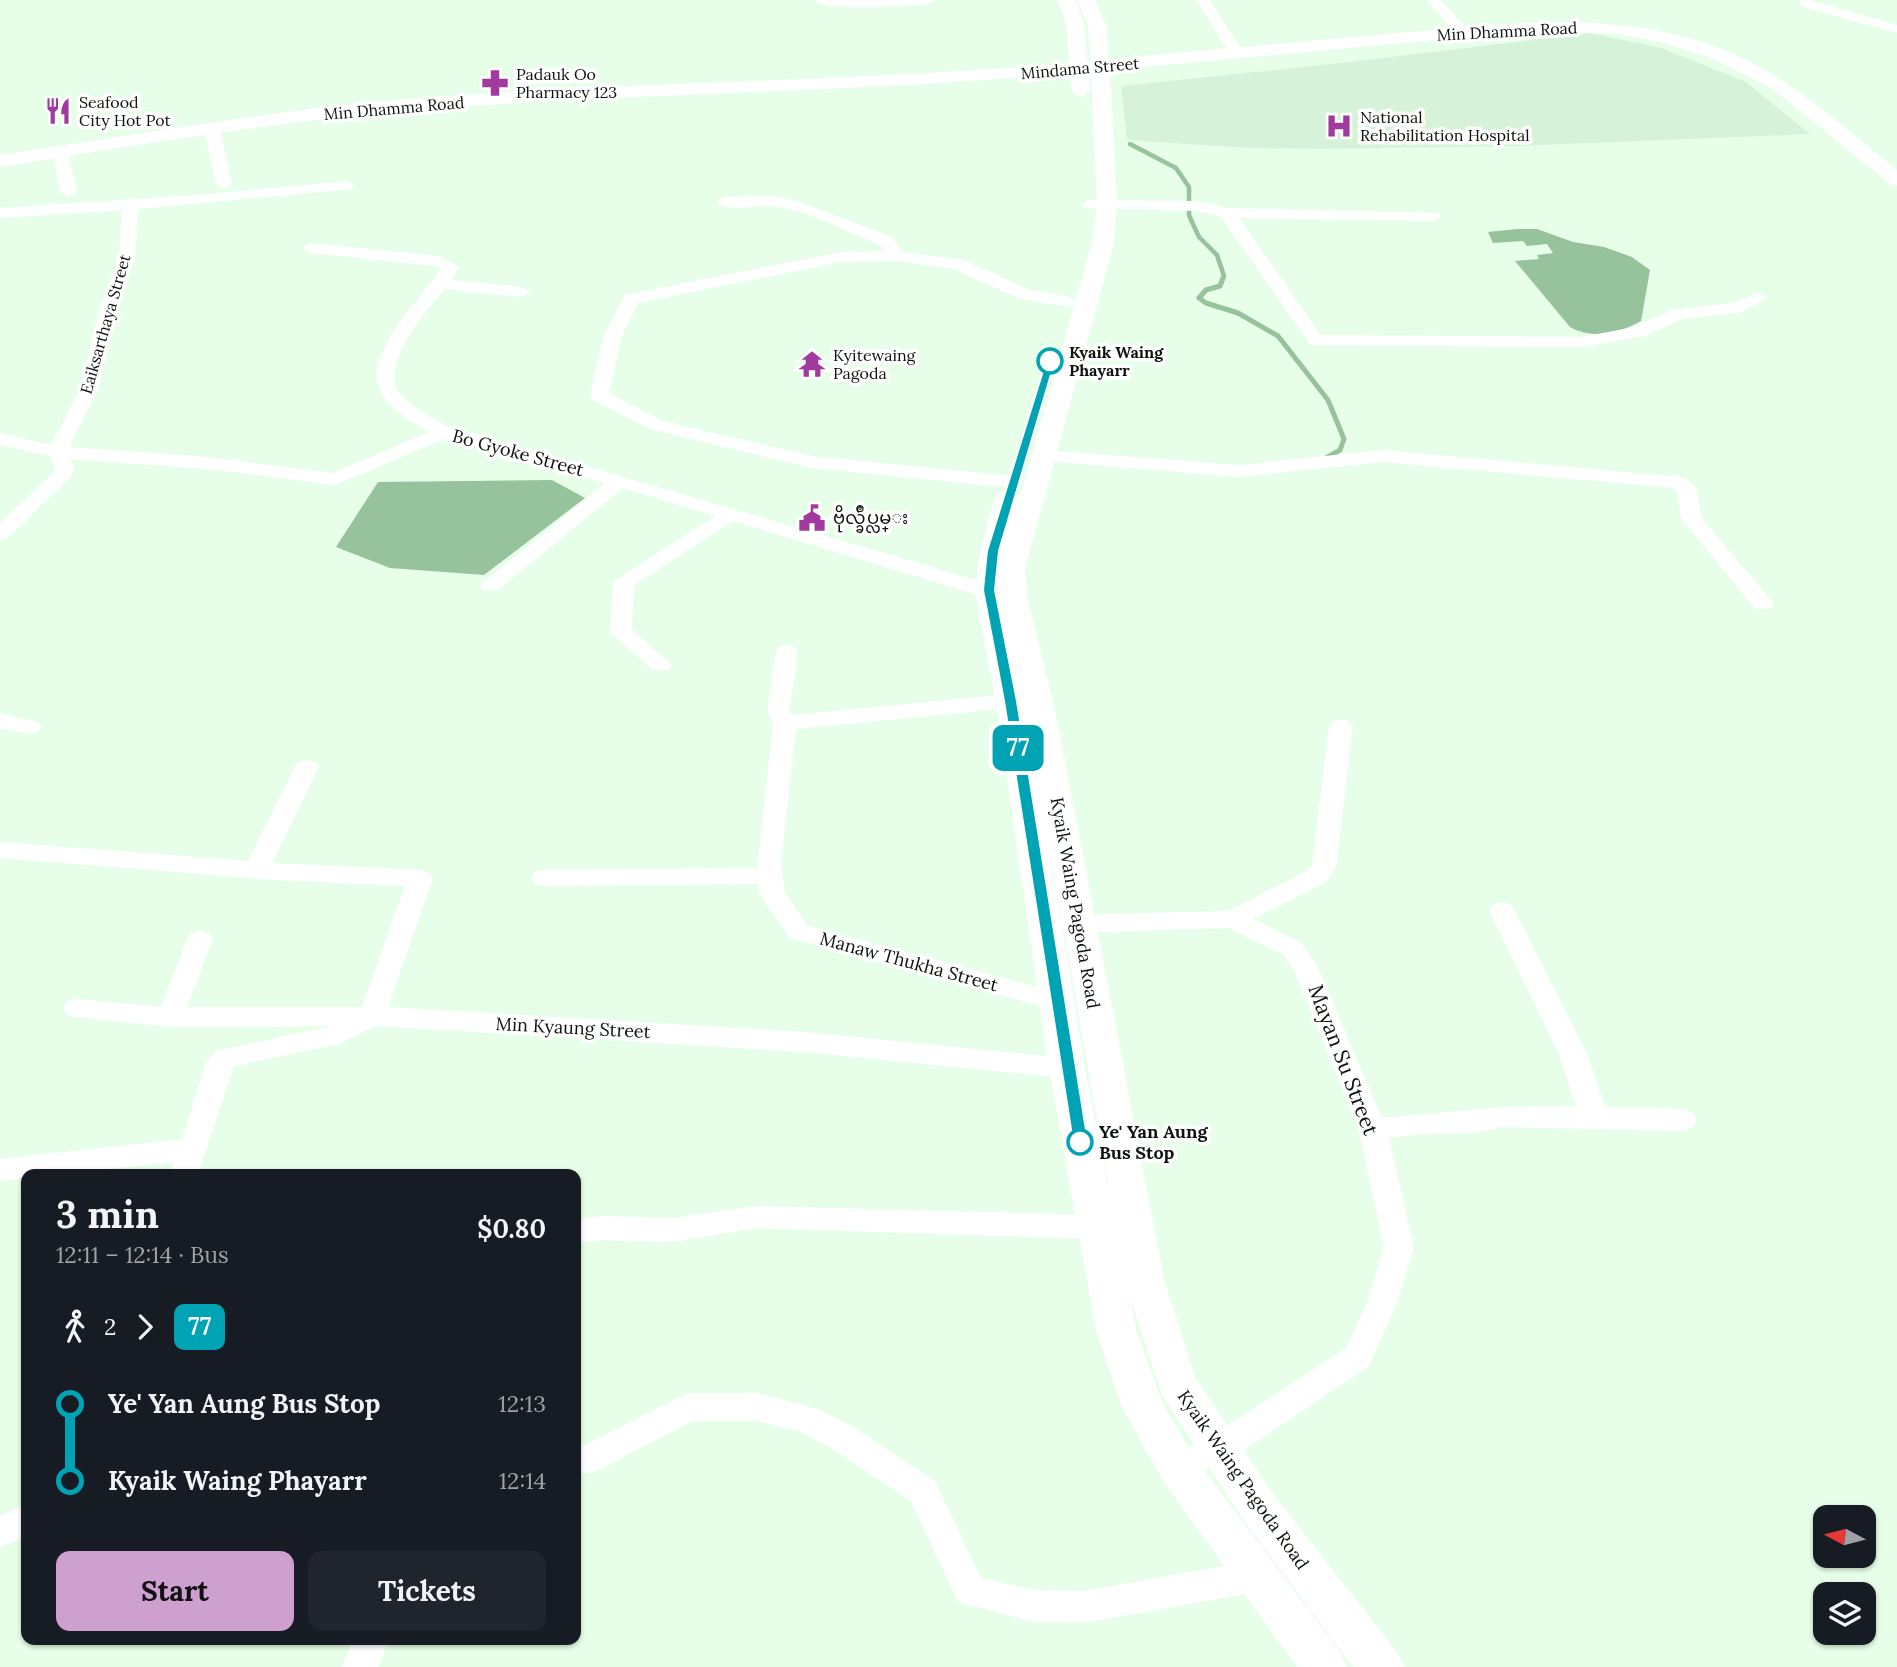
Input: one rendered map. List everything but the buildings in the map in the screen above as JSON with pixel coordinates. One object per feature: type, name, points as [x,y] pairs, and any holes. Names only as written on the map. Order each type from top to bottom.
[{"type":"main road","name":"Kyaik Waing Pagoda Road","points":[[1067,0],[1074,23],[1102,243],[1080,331],[1041,456],[1012,569],[1024,700],[1063,924],[1106,1071],[1144,1279],[1175,1383],[1259,1508],[1381,1667]]},
{"type":"main road","name":"Kyaik Waing Pagoda Road","points":[[1024,700],[989,590],[993,551],[1069,302],[1087,233],[1098,205],[1102,92],[1099,40],[1097,25],[1086,0]]},
{"type":"main road","name":"Min Dhamma Road","points":[[1200,58],[1535,26],[1595,27],[1659,36],[1702,48],[1743,65],[1780,85],[1897,180]]},
{"type":"main road","points":[[1099,40],[1123,51],[1142,55],[1200,58]]},
{"type":"main road","name":"Mindama Street","points":[[959,78],[1078,60],[1100,67],[1200,58]]},
{"type":"main road","points":[[1102,92],[1130,77],[1200,58]]},
{"type":"main road","points":[[959,78],[1045,81],[1081,89]]},
{"type":"main road","name":"Min Dhamma Road","points":[[0,161],[212,129],[371,109],[455,102],[959,78]]},
{"type":"main road","name":"Kyaik Waing Pagoda Road","points":[[1063,924],[1059,1002],[1068,1068],[1115,1330],[1143,1408],[1178,1468],[1324,1667]]},
{"type":"main road","points":[[1068,1068],[1106,1071]]},
{"type":"street","points":[[820,0],[861,3],[928,0]]},
{"type":"street","points":[[1203,0],[1237,54]]},
{"type":"street","points":[[1434,0],[1462,32]]},
{"type":"street","points":[[1810,0],[1805,3],[1897,29]]},
{"type":"street","points":[[212,129],[224,184]]},
{"type":"street","points":[[60,152],[69,192]]},
{"type":"street","points":[[0,213],[130,205],[347,186]]},
{"type":"street","points":[[724,202],[770,201],[791,204],[886,241],[897,256]]},
{"type":"street","name":"Eaiksarthaya Street","points":[[0,534],[62,474],[65,467],[57,452],[89,390],[109,307],[127,258],[130,205]]},
{"type":"street","points":[[1098,205],[1197,206],[1227,213],[1433,216]]},
{"type":"street","points":[[1227,213],[1316,340],[1582,342],[1639,332],[1678,314],[1736,308],[1759,298]]},
{"type":"street","points":[[310,247],[439,261],[451,267],[393,347],[385,367],[388,390],[418,417],[444,433]]},
{"type":"street","points":[[1013,482],[812,462],[657,425],[599,395],[613,336],[631,299],[841,257],[897,256],[958,264],[1026,295],[1069,302]]},
{"type":"street","points":[[441,284],[522,292]]},
{"type":"street","name":"Bo Gyoke Street","points":[[0,439],[57,452],[208,463],[335,479],[444,433],[620,481],[989,590]]},
{"type":"street","points":[[1041,456],[1240,471],[1382,456],[1680,483],[1687,489],[1691,518],[1763,604]]},
{"type":"street","points":[[491,586],[620,481]]},
{"type":"street","points":[[661,665],[621,632],[624,610],[621,587],[631,577],[732,514]]},
{"type":"street","name":"Manaw Thukha Street","points":[[787,652],[778,712],[785,723],[769,863],[772,894],[799,932],[1059,1002]]},
{"type":"street","points":[[785,723],[1024,700]]},
{"type":"street","points":[[0,721],[30,727]]},
{"type":"street","name":"Mayan Su Street","points":[[1063,924],[1232,919],[1316,877],[1324,868],[1341,726]]},
{"type":"street","points":[[256,870],[307,767]]},
{"type":"street","points":[[0,850],[256,870],[420,878],[372,1017],[339,1034],[232,1054],[226,1058],[220,1063],[188,1162],[24,1169]]},
{"type":"street","points":[[544,878],[770,876]]},
{"type":"street","points":[[1502,911],[1572,1051],[1594,1118]]},
{"type":"street","name":"Mayan Su Street","points":[[1178,1468],[1219,1449],[1358,1357],[1382,1303],[1399,1247],[1373,1130],[1306,967],[1291,948],[1232,919]]},
{"type":"street","points":[[170,1017],[200,939]]},
{"type":"street","name":"Min Kyaung Street","points":[[77,1007],[170,1017],[372,1017],[805,1042],[1068,1068]]},
{"type":"street","points":[[1373,1130],[1423,1123],[1474,1122],[1504,1118],[1683,1121]]},
{"type":"street","points":[[0,1170],[21,1169]]},
{"type":"street","points":[[581,1230],[602,1228],[673,1230],[757,1217],[1096,1227]]},
{"type":"street","points":[[581,1459],[589,1458],[688,1407],[757,1407],[806,1419],[843,1438],[923,1491],[970,1591],[1034,1606],[1084,1607],[1257,1576]]},
{"type":"street","points":[[0,1532],[21,1522]]},
{"type":"street","points":[[360,1667],[369,1645]]},
{"type":"shaded area","points":[[1590,33],[1661,48],[1746,82],[1810,134],[1520,146],[1320,149],[1249,148],[1127,140],[1121,86]]},
{"type":"shaded area","points":[[1537,229],[1573,242],[1604,247],[1632,257],[1650,270],[1641,321],[1624,329],[1597,334],[1570,327],[1515,261],[1539,259],[1537,255],[1553,253],[1547,244],[1527,246],[1523,241],[1493,243],[1488,232]]},
{"type":"shaded area","points":[[552,480],[585,498],[484,575],[390,568],[336,547],[378,482]]},
{"type":"waterway","points":[[1130,144],[1176,168],[1189,187],[1189,215],[1199,237],[1217,255],[1223,279]]},
{"type":"waterway","points":[[1223,278],[1220,286],[1206,290],[1199,298],[1206,303],[1238,313],[1278,336],[1328,400],[1344,439],[1340,450],[1326,458]]},
{"type":"bus line","name":"77","points":[[1050,361],[993,551],[989,590],[1011,701],[1080,1142]]},
{"type":"place","name":"Padauk Oo Pharmacy 123","points":[[495,83]]},
{"type":"place","name":"Seafood City Hot Pot","points":[[58,111]]},
{"type":"place","name":"National Rehabilitation Hospital","points":[[1339,126]]},
{"type":"place","name":"Kyaik Waing Phayarr","points":[[1050,361]]},
{"type":"place","name":"Kyitewaing Pagoda","points":[[812,364]]},
{"type":"place","name":"ဗိုလ္ခ်ဳပ္လမ္း","points":[[812,518]]},
{"type":"place","name":"Ye' Yan Aung Bus Stop","points":[[1080,1142]]}]
